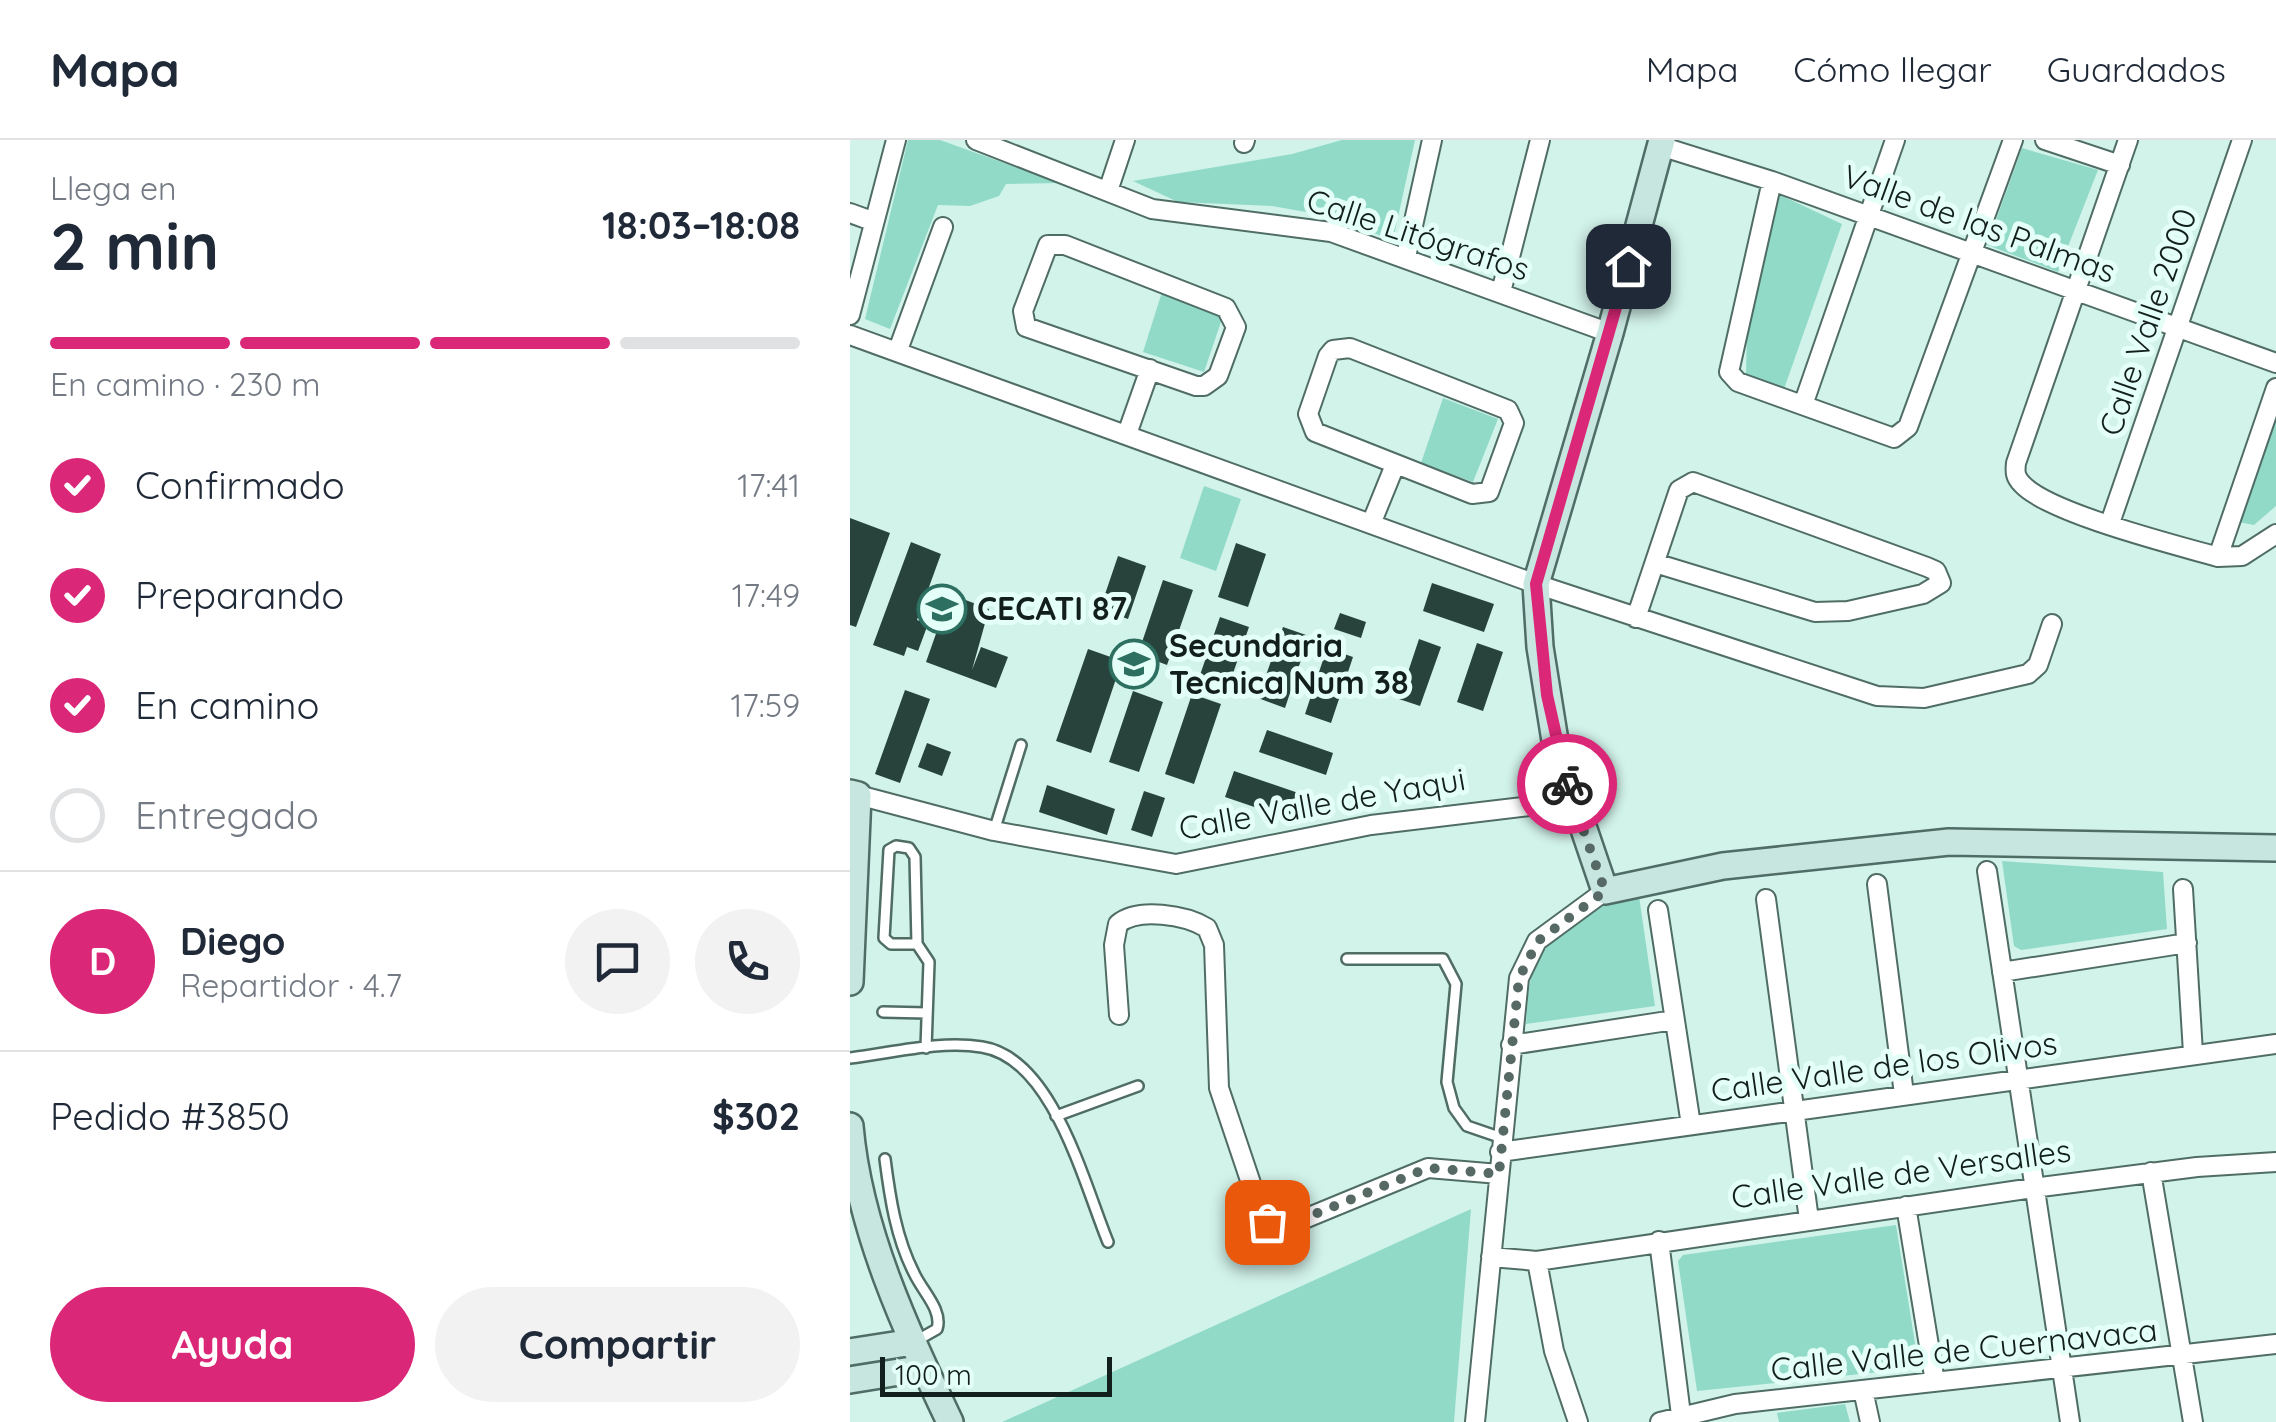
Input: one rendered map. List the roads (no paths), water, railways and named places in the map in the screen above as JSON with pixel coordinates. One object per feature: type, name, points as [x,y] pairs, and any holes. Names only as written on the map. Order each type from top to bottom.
[{"type":"street","points":[[850,315],[896,140]]},
{"type":"street","name":"Calle Litógrafos","points":[[976,140],[1005,145],[1108,191],[1176,214],[1331,232],[1610,333]]},
{"type":"street","points":[[1108,191],[1124,140]]},
{"type":"street","points":[[1406,256],[1432,140]]},
{"type":"street","points":[[1500,292],[1540,140]]},
{"type":"street","points":[[1803,405],[1896,140]]},
{"type":"street","points":[[1772,180],[1728,363],[1738,382],[1880,436],[1900,436],[1908,426],[2013,140]]},
{"type":"street","points":[[2045,140],[2120,165]]},
{"type":"street","points":[[2128,140],[2016,463],[2017,478],[2028,489],[2110,523],[2218,557],[2242,556],[2276,534]]},
{"type":"street","name":"Calle Valle 2000","points":[[2110,523],[2242,140]]},
{"type":"street","points":[[1605,891],[1572,801],[1547,695],[1536,584],[1661,143]]},
{"type":"street","name":"Valle de las Palmas","points":[[1661,143],[2276,363]]},
{"type":"street","points":[[850,212],[872,221]]},
{"type":"street","points":[[898,350],[943,227]]},
{"type":"street","points":[[1060,243],[1226,308],[1236,318],[1228,351],[1211,383],[1196,386],[1150,369],[1026,327],[1023,311],[1048,245],[1060,243]]},
{"type":"street","points":[[850,334],[1536,584],[1877,696],[1908,700],[2028,674],[2038,665],[2052,624]]},
{"type":"street","points":[[1350,348],[1501,405],[1513,416],[1494,484],[1482,495],[1395,465],[1326,438],[1310,424],[1308,414],[1333,350],[1350,348]]},
{"type":"street","points":[[1128,434],[1150,369]]},
{"type":"street","points":[[2218,557],[2276,388]]},
{"type":"street","points":[[1372,524],[1395,465]]},
{"type":"street","points":[[1636,618],[1679,490],[1692,482],[1927,566],[1936,571],[1941,584],[1922,594],[1848,612],[1815,612],[1656,562]]},
{"type":"street","points":[[850,982],[854,794]]},
{"type":"street","name":"Calle Valle de Yaqui","points":[[854,794],[994,831],[1176,864],[1205,862],[1371,824],[1572,801]]},
{"type":"street","points":[[1475,1422],[1514,1002],[1528,955],[1552,927],[1605,891],[1722,866],[1950,842],[2276,848]]},
{"type":"street","points":[[1987,871],[2070,1422]]},
{"type":"street","points":[[1877,884],[1904,1094]]},
{"type":"street","points":[[2183,888],[2193,1053]]},
{"type":"street","points":[[1766,899],[1809,1220]]},
{"type":"street","points":[[1658,910],[1691,1125]]},
{"type":"street","points":[[1119,1015],[1114,945],[1123,918],[1157,916],[1207,928],[1214,945],[1218,1088],[1261,1212],[1274,1226],[1292,1224],[1428,1168],[1499,1174]]},
{"type":"street","points":[[2002,972],[2187,943]]},
{"type":"street","points":[[1511,1045],[1674,1020]]},
{"type":"street","name":"Calle Valle de los Olivos","points":[[1501,1145],[1691,1125],[2276,1044]]},
{"type":"street","points":[[850,1126],[860,1190],[913,1342],[950,1422]]},
{"type":"street","name":"Calle Valle de Versalles","points":[[1490,1257],[1536,1261],[2150,1172],[2276,1162]]},
{"type":"street","points":[[2150,1172],[2194,1422]]},
{"type":"street","points":[[1906,1206],[1935,1382]]},
{"type":"street","points":[[1659,1242],[1680,1414]]},
{"type":"street","points":[[1536,1261],[1554,1351],[1578,1422]]},
{"type":"street","points":[[850,1352],[913,1342]]},
{"type":"street","name":"Calle Valle de Cuernavaca","points":[[1660,1422],[1680,1414],[1863,1390],[2180,1358],[2276,1344]]},
{"type":"street","points":[[850,1380],[924,1368]]},
{"type":"street","points":[[1863,1390],[1870,1422]]},
{"type":"lane","points":[[994,831],[1021,744]]},
{"type":"lane","points":[[917,944],[890,944],[884,938],[889,850],[896,846],[909,848],[916,857],[917,944],[929,962],[926,1048]]},
{"type":"lane","points":[[1347,958],[1443,960],[1456,984],[1447,1082],[1454,1108],[1467,1126],[1501,1145]]},
{"type":"lane","points":[[884,1012],[927,1013]]},
{"type":"lane","points":[[850,1058],[926,1048],[980,1047],[1001,1052],[1027,1070],[1056,1116],[1108,1242]]},
{"type":"lane","points":[[1056,1116],[1138,1086]]},
{"type":"lane","points":[[885,1159],[888,1185],[912,1270],[938,1317],[937,1329],[913,1342]]},
{"type":"lane","points":[[860,1190],[888,1185]]},
{"type":"place","name":"CECATI 87","points":[[942,609]]},
{"type":"place","name":"Secundaria Tecnica Num 38","points":[[1134,664]]}]
